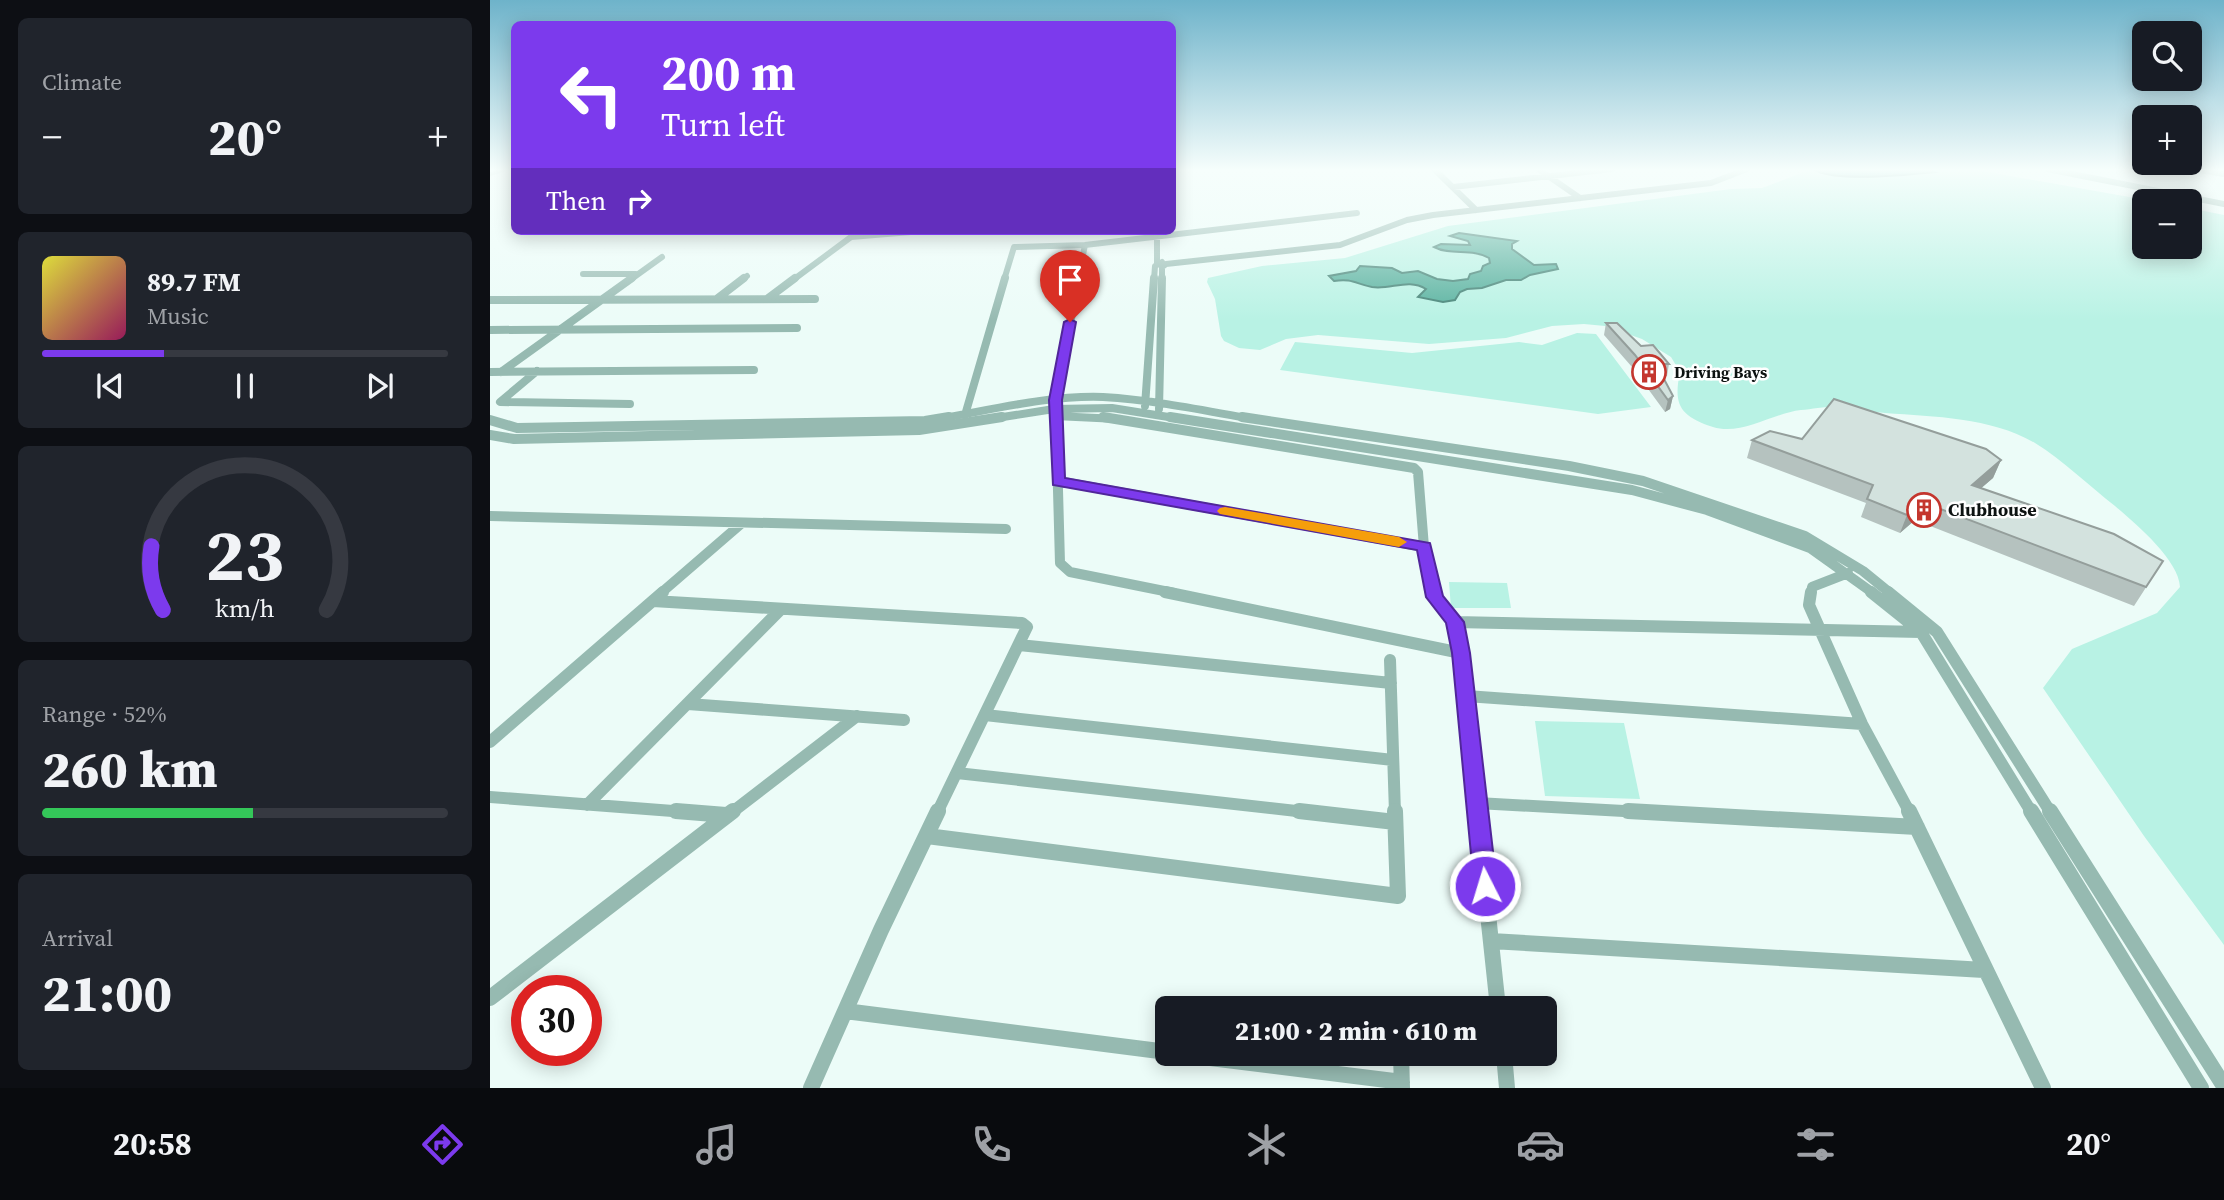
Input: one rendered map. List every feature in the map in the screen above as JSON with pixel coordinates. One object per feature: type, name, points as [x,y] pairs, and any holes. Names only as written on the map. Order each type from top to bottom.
[{"type":"street","points":[[1176,233],[1297,220]]},
{"type":"street","points":[[1162,264],[1339,245],[1408,220]]},
{"type":"street","points":[[767,299],[845,240],[881,235]]},
{"type":"street","points":[[965,415],[1012,249],[1017,246],[1085,245],[1161,235],[1159,409]]},
{"type":"street","points":[[1085,245],[1055,408],[1060,563],[1070,572],[1461,653]]},
{"type":"street","points":[[500,372],[662,257]]},
{"type":"street","points":[[1145,406],[1162,264]]},
{"type":"street","points":[[583,274],[636,274]]},
{"type":"street","points":[[718,298],[747,276]]},
{"type":"street","points":[[490,300],[815,299]]},
{"type":"street","points":[[490,330],[797,328]]},
{"type":"street","points":[[490,372],[754,370]]},
{"type":"street","points":[[537,371],[500,401],[507,404],[630,404]]},
{"type":"street","points":[[490,420],[517,428],[925,421],[1055,408],[1145,406],[1465,457],[1643,481],[1805,536],[1863,571],[1937,632],[2224,1086]]},
{"type":"street","points":[[490,436],[514,439],[919,429],[1055,408],[1403,464],[1418,472],[1424,547],[1435,597],[1455,622],[1461,653],[1497,996]]},
{"type":"street","points":[[1465,457],[1632,490],[1707,510],[1798,543],[1848,573],[1921,632],[2201,1088]]},
{"type":"street","points":[[1058,481],[1424,547]]},
{"type":"street","points":[[492,517],[1006,529]]},
{"type":"street","points":[[490,742],[742,523]]},
{"type":"street","points":[[1848,573],[1812,587],[1809,605],[1863,724],[1917,827],[2043,1088]]},
{"type":"street","points":[[653,601],[1023,623],[1027,627],[811,1088]]},
{"type":"street","points":[[587,805],[780,610]]},
{"type":"street","points":[[1455,622],[1937,632]]},
{"type":"street","points":[[1019,645],[1391,683]]},
{"type":"street","points":[[927,836],[1398,896],[1390,660]]},
{"type":"street","points":[[1466,696],[1863,724]]},
{"type":"street","points":[[688,704],[904,720]]},
{"type":"street","points":[[985,715],[1393,760]]},
{"type":"street","points":[[490,998],[856,716]]},
{"type":"street","points":[[957,773],[1395,822]]},
{"type":"street","points":[[490,797],[726,815]]},
{"type":"street","points":[[1477,803],[1917,827]]},
{"type":"street","points":[[1491,942],[1984,970]]},
{"type":"street","points":[[845,1011],[1155,1050]]},
{"type":"street","points":[[1265,1066],[1402,1085],[1401,1066]]},
{"type":"street","points":[[1504,1066],[1507,1088]]},
{"type":"shaded area","points":[[1496,220],[2132,220],[2132,259],[2202,259],[2202,220],[2224,220],[2224,945],[2144,836],[2043,688],[2072,649],[2157,613],[2180,587],[2172,565],[2144,532],[2066,465],[2018,434],[1981,423],[1943,417],[1822,407],[1790,412],[1735,429],[1713,427],[1693,418],[1682,408],[1678,393],[1680,372],[1671,357],[1642,339],[1605,326],[1552,326],[1506,338],[1429,344],[1318,335],[1286,339],[1260,350],[1239,348],[1224,341],[1208,278],[1262,266],[1345,258],[1448,226]]},
{"type":"shaded area","points":[[1459,233],[1517,241],[1512,244],[1512,249],[1534,265],[1556,264],[1558,269],[1530,275],[1521,280],[1506,280],[1482,288],[1467,289],[1460,292],[1455,300],[1443,302],[1418,297],[1426,289],[1413,284],[1372,287],[1350,281],[1334,281],[1329,276],[1356,271],[1360,266],[1392,268],[1402,273],[1418,271],[1437,279],[1453,281],[1468,279],[1470,274],[1481,271],[1483,266],[1490,263],[1489,258],[1476,253],[1447,251],[1434,247],[1441,244],[1470,245],[1468,241],[1450,236]]},
{"type":"shaded area","points":[[1577,333],[1596,334],[1651,407],[1598,414],[1280,370],[1295,342],[1412,353],[1519,342],[1542,345]]},
{"type":"shaded area","points":[[1449,582],[1507,583],[1511,608],[1451,608]]},
{"type":"shaded area","points":[[1535,721],[1624,723],[1640,799],[1545,796]]},
{"type":"building","points":[[1606,323],[1617,323],[1641,346],[1653,345],[1669,364],[1656,364],[1673,396],[1668,400],[1635,355]]},
{"type":"building","points":[[1834,399],[1986,449],[2001,460],[1972,485],[2114,534],[2163,561],[2146,587],[1922,502],[1907,515],[1867,499],[1873,485],[1752,440],[1770,431],[1802,439]]},
{"type":"slow traffic","points":[[1225,511],[1399,542]]},
{"type":"place","name":"Driving Bays","points":[[1649,372]]},
{"type":"place","name":"Clubhouse","points":[[1924,510]]},
{"type":"route","points":[[1070,322],[1055,400],[1058,481],[1424,547],[1435,597],[1455,622],[1461,653],[1485,886]]}]
